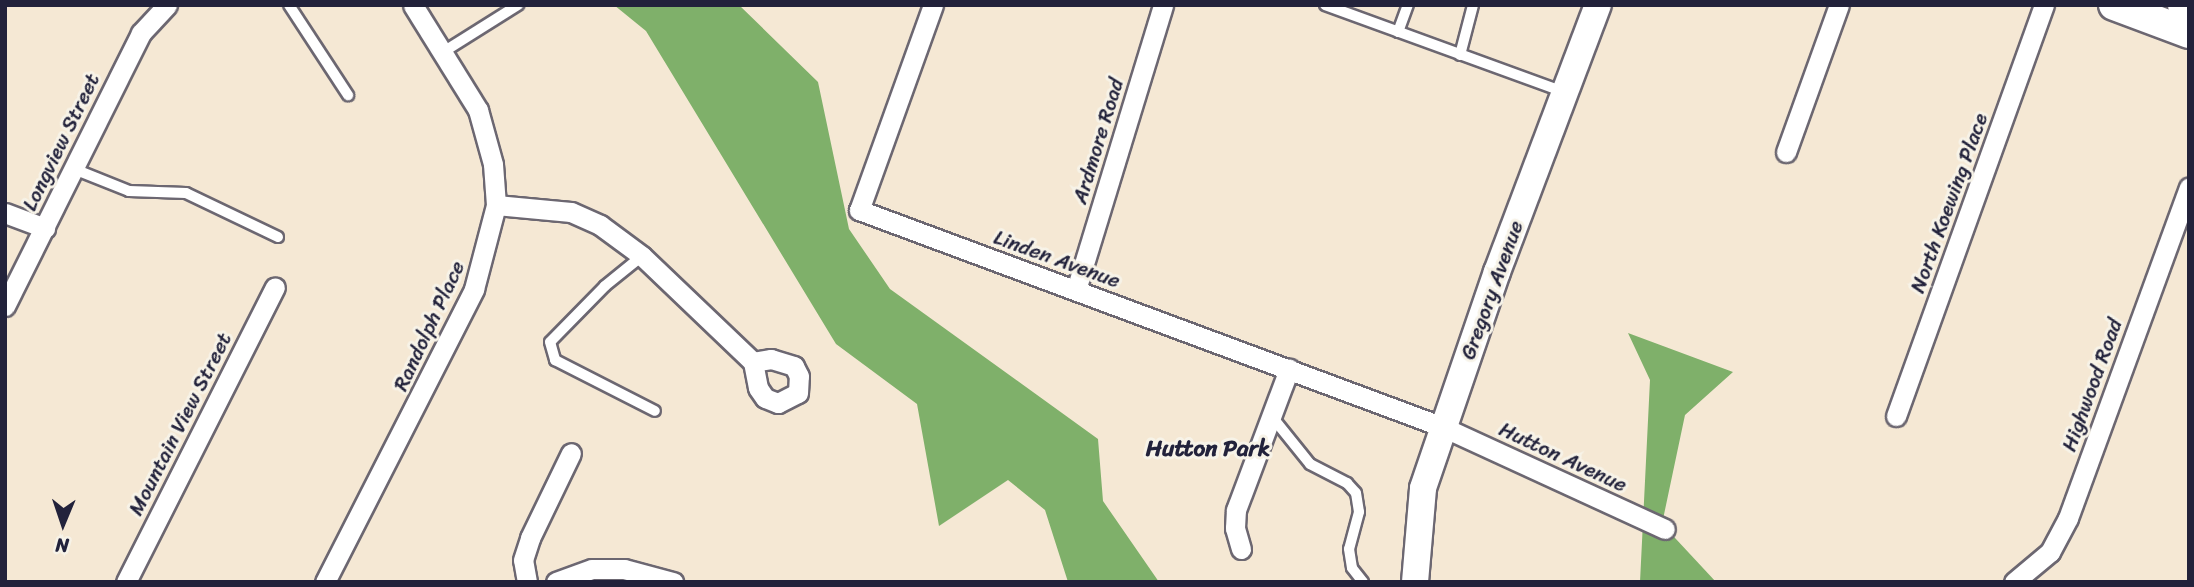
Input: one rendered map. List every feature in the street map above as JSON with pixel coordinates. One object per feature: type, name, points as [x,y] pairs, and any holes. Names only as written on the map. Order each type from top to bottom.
[{"type":"main road","name":"Gregory Avenue","points":[[1415,582],[1423,488],[1598,5]]},
{"type":"main road","points":[[2113,5],[2189,33]]},
{"type":"main road","points":[[2183,5],[2189,7]]},
{"type":"street","name":"Longview Street","points":[[5,306],[141,33],[167,5]]},
{"type":"street","name":"Randolph Place","points":[[326,582],[474,289],[496,205],[493,164],[478,110],[413,5]]},
{"type":"street","name":"Linden Avenue","points":[[933,5],[859,210],[1443,427]]},
{"type":"street","name":"Ardmore Road","points":[[1076,290],[1163,5]]},
{"type":"street","points":[[1786,152],[1839,5]]},
{"type":"street","name":"North Koewing Place","points":[[1896,416],[2044,5]]},
{"type":"street","name":"Highwood Road","points":[[2014,582],[2050,552],[2068,518],[2189,187]]},
{"type":"street","points":[[496,205],[571,212],[600,225],[642,256],[753,362]]},
{"type":"street","points":[[5,213],[45,228]]},
{"type":"street","name":"Mountain View Street","points":[[126,582],[275,287]]},
{"type":"street","points":[[1241,549],[1235,528],[1236,510],[1273,418],[1289,369]]},
{"type":"street","name":"Hutton Avenue","points":[[1443,427],[1665,529]]},
{"type":"street","points":[[527,582],[523,560],[530,538],[571,453]]},
{"type":"street","points":[[556,582],[592,569],[624,569],[673,582]]},
{"type":"lane","points":[[289,5],[348,95]]},
{"type":"lane","points":[[443,52],[518,5]]},
{"type":"lane","points":[[1325,5],[1565,93]]},
{"type":"lane","points":[[1398,32],[1408,5]]},
{"type":"lane","points":[[1460,55],[1473,5]]},
{"type":"lane","points":[[74,169],[120,188],[186,193],[278,237]]},
{"type":"lane","points":[[642,256],[550,342],[555,360],[655,411]]},
{"type":"lane","points":[[1273,418],[1310,464],[1347,483],[1356,493],[1359,512],[1349,549],[1352,568],[1363,582]]},
{"type":"green space","points":[[614,5],[739,5],[818,82],[849,229],[890,289],[1098,439],[1103,501],[1159,582],[1068,582],[1045,510],[1008,480],[939,526],[917,404],[836,344],[646,31]]},
{"type":"green space","points":[[1628,333],[1733,372],[1685,415],[1662,524],[1716,582],[1640,582],[1650,380]]},
{"type":"district","name":"Hutton Park","points":[[1208,449]]}]
